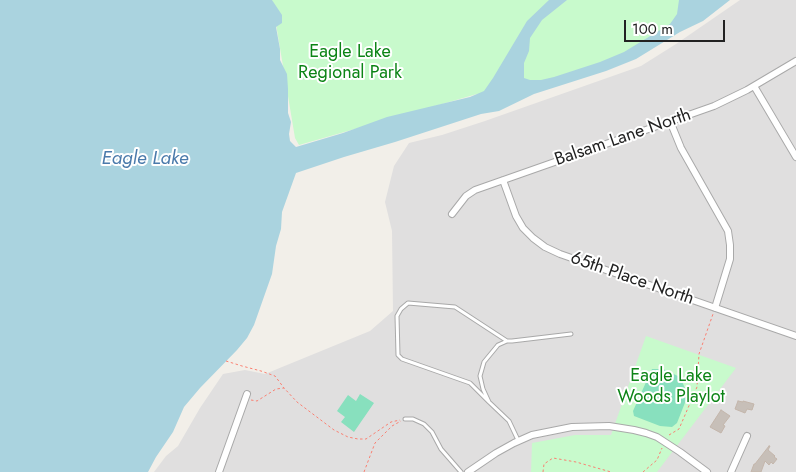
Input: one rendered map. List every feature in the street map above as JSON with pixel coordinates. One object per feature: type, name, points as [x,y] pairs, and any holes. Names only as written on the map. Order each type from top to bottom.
[{"type":"street","name":"Balsam Lane North","points":[[452,214],[466,196],[475,190],[714,106],[734,97],[796,61]]},
{"type":"street","points":[[754,86],[796,157]]},
{"type":"street","points":[[670,122],[681,148],[728,231],[730,259],[715,308]]},
{"type":"street","name":"65th Place North","points":[[503,180],[516,216],[523,228],[532,238],[545,247],[560,254],[796,336]]},
{"type":"street","points":[[219,472],[246,397]]},
{"type":"street","points":[[468,472],[496,453],[532,435],[572,427],[609,426],[646,433],[665,442],[707,472]]},
{"type":"street","points":[[731,472],[747,436]]},
{"type":"lane","points":[[507,341],[455,307],[408,303],[397,316],[398,355],[402,359],[470,383],[510,421],[519,441]]},
{"type":"lane","points":[[489,402],[480,376],[484,362],[498,345],[507,341],[570,334]]},
{"type":"lane","points":[[405,419],[413,419],[424,424],[432,432],[441,449],[461,472]]},
{"type":"path","points":[[643,472],[656,460],[668,435],[679,429],[697,386],[699,354],[715,308]]},
{"type":"path","points":[[226,360],[275,376],[297,402],[334,430],[348,437],[366,440],[391,422],[405,419]]},
{"type":"path","points":[[246,397],[257,400],[276,389],[284,388]]},
{"type":"path","points":[[364,472],[375,443],[392,426],[405,419]]},
{"type":"path","points":[[542,472],[544,464],[554,458],[612,472]]},
{"type":"shaded area","points":[[740,0],[796,0],[796,472],[154,472],[166,456],[178,446],[223,374],[245,370],[265,374],[370,331],[393,311],[392,231],[385,202],[394,166],[409,143],[485,121],[641,66]]},
{"type":"green space","name":"Eagle Lake Regional Park","points":[[272,0],[715,0],[613,60],[520,92],[477,94],[299,145],[295,138]]},
{"type":"green space","name":"Eagle Lake Woods Playlot","points":[[646,336],[736,368],[657,472],[531,472],[532,443],[575,435],[611,435]]},
{"type":"green space","points":[[652,369],[663,369],[680,377],[688,395],[677,423],[672,427],[660,426],[634,416],[633,411]]},
{"type":"green space","points":[[360,394],[374,403],[354,432],[341,422],[345,417],[337,411],[348,395],[356,401]]},
{"type":"water","name":"Eagle Lake","points":[[0,0],[272,0],[282,15],[282,23],[276,27],[280,60],[287,74],[288,113],[291,122],[290,141],[296,147],[387,117],[470,97],[484,91],[527,21],[549,0],[567,0],[542,20],[530,38],[529,51],[524,63],[524,78],[530,80],[554,77],[624,52],[670,24],[677,14],[679,0],[730,0],[703,21],[680,32],[636,59],[606,71],[534,94],[499,111],[481,114],[296,173],[282,212],[281,229],[276,246],[272,274],[254,325],[247,338],[237,350],[184,407],[173,432],[148,472],[0,472]]},
{"type":"building","points":[[738,401],[754,404],[752,410],[747,409],[745,413],[735,409]]},
{"type":"building","points":[[721,410],[730,416],[723,425],[725,426],[721,433],[710,427]]},
{"type":"building","points":[[769,446],[768,450],[777,459],[773,464],[771,462],[769,465],[765,461],[761,472],[751,472],[754,464]]}]
